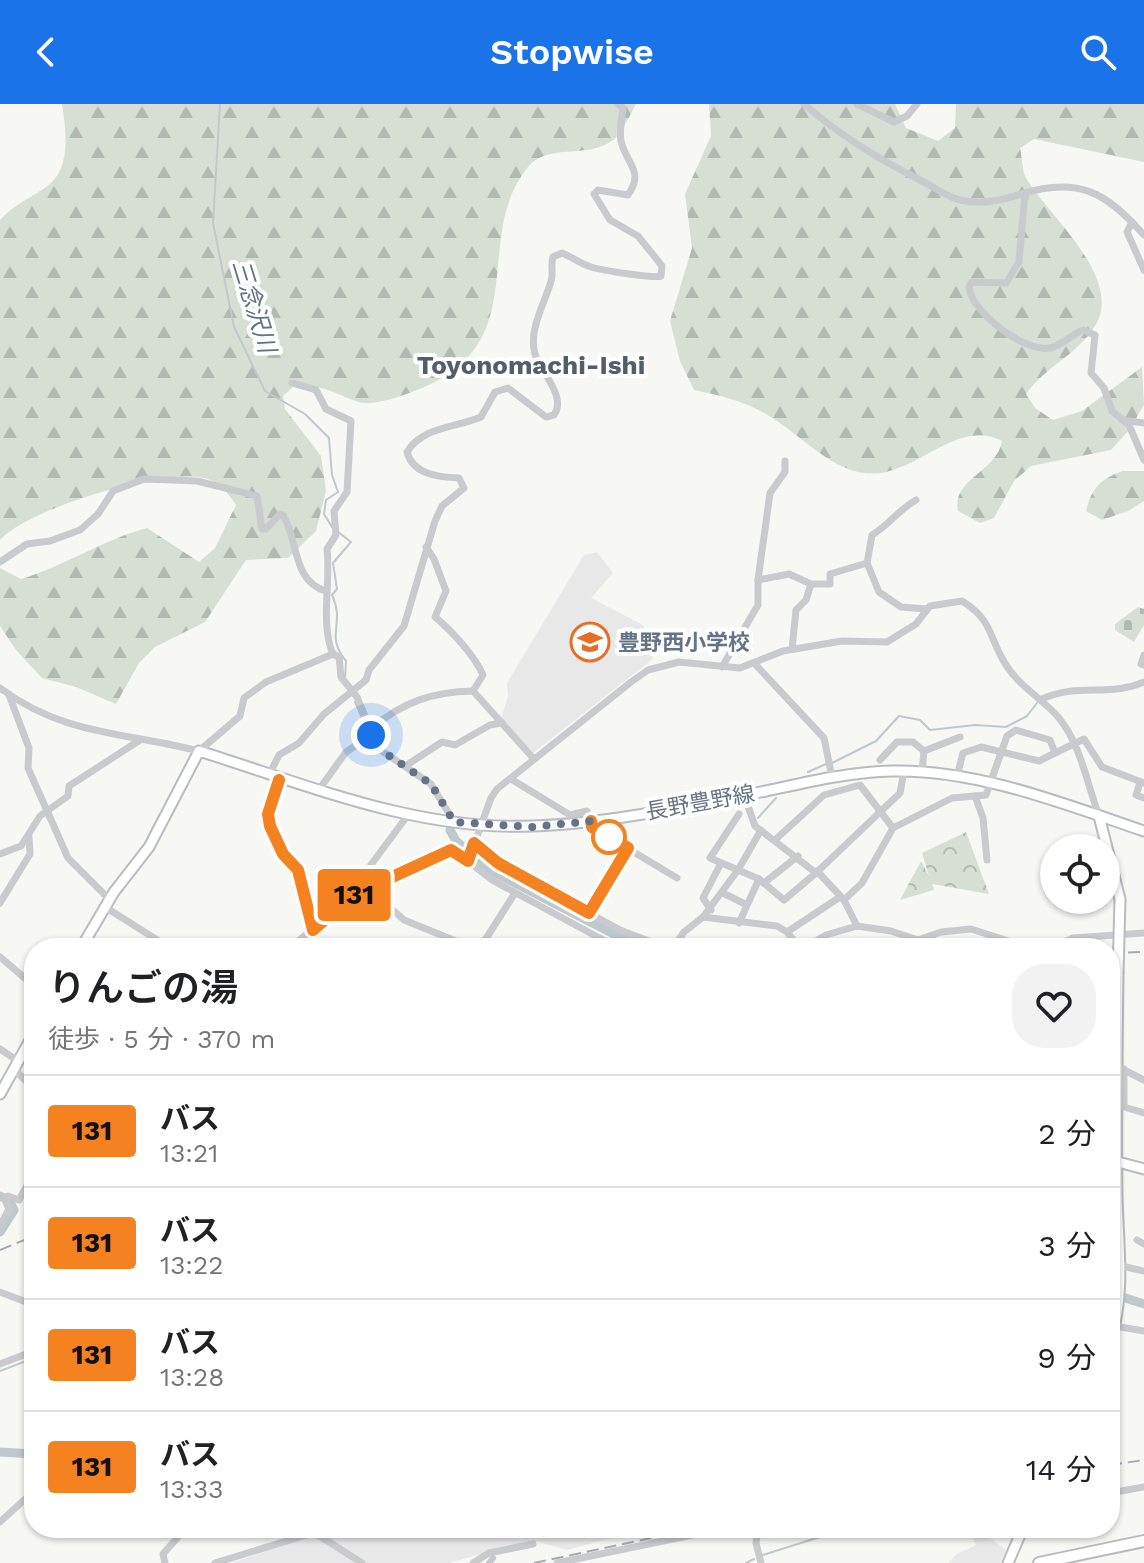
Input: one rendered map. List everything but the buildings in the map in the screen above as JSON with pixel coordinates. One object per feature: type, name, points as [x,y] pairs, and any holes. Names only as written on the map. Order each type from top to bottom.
[{"type":"highway","points":[[1039,1563],[1144,1541]]},
{"type":"main road","name":"長野豊野線","points":[[199,751],[274,778],[408,815],[481,825],[533,827],[590,821],[744,795],[832,774],[904,771],[957,776],[988,783],[1144,831]]},
{"type":"main road","points":[[87,938],[107,903],[143,856],[199,751]]},
{"type":"main road","points":[[1099,816],[1120,899],[1119,938]]},
{"type":"main road","points":[[0,1094],[24,1051]]},
{"type":"main road","points":[[1120,1163],[1144,1169]]},
{"type":"main road","points":[[1120,1267],[1120,1285]]},
{"type":"main road","points":[[1008,1563],[1019,1538]]},
{"type":"street","points":[[313,930],[298,870],[283,854],[270,826],[268,814],[274,778],[279,755],[299,743],[324,714],[353,694],[404,626],[426,547],[442,506],[464,486],[459,478],[439,477],[414,466],[407,452],[425,434],[478,419],[495,392],[508,388],[546,417],[554,415],[559,408],[558,399],[534,349],[539,314],[551,281],[553,257],[562,253],[591,267],[626,271],[651,279],[663,272],[638,236],[605,214],[594,194],[598,190],[628,195],[636,182],[634,165],[622,145],[623,108],[618,104]]},
{"type":"street","points":[[804,104],[833,131],[879,159],[959,200],[983,203],[1049,186],[1084,189],[1115,204],[1144,235]]},
{"type":"street","points":[[815,114],[820,104]]},
{"type":"street","points":[[857,104],[894,122],[907,116],[917,104]]},
{"type":"street","points":[[1025,193],[1019,262],[1006,283],[972,282],[969,287],[971,299],[985,316],[1032,346],[1050,348],[1082,330],[1092,332],[1096,338],[1090,356],[1091,373],[1104,388],[1112,411],[1134,434],[1144,460]]},
{"type":"street","points":[[1132,222],[1127,232],[1144,270]]},
{"type":"street","points":[[292,383],[316,390],[326,409],[351,421],[347,492],[334,511],[336,535],[327,549],[330,574],[326,591],[333,654]]},
{"type":"street","points":[[1122,420],[1144,423]]},
{"type":"street","points":[[722,667],[735,640],[752,622],[758,605],[758,580],[770,493],[785,472],[785,461]]},
{"type":"street","points":[[0,562],[27,544],[50,541],[80,530],[117,489],[144,479],[176,478],[239,494],[251,492],[257,496],[262,529],[266,529],[280,514],[283,515],[304,573],[319,589],[326,591]]},
{"type":"street","points":[[916,500],[892,516],[886,527],[872,535],[867,563],[879,592],[901,607],[927,609]]},
{"type":"street","points":[[426,547],[446,591],[435,617],[456,635],[458,643],[483,675],[473,691]]},
{"type":"street","points":[[758,580],[789,574],[811,584],[830,584],[830,574],[852,570],[867,563]]},
{"type":"street","points":[[792,649],[796,610],[806,600],[811,584]]},
{"type":"street","points":[[469,859],[491,798],[534,759],[648,670],[679,662],[722,667],[755,664],[792,649],[842,641],[887,642],[916,624],[927,609],[939,602],[962,601],[982,615],[992,632],[995,647],[1016,679],[1042,699],[1075,743],[1099,816]]},
{"type":"street","points":[[0,688],[51,719],[80,729],[199,751],[240,716],[244,698],[255,690],[279,676],[333,654],[339,657],[341,677],[353,694],[379,749],[407,765],[438,791],[454,822]]},
{"type":"street","points":[[1144,655],[1144,665]]},
{"type":"street","points":[[755,664],[824,738],[832,774]]},
{"type":"street","points":[[1042,699],[1073,689],[1123,690],[1144,682]]},
{"type":"street","points":[[473,691],[534,759]]},
{"type":"street","points":[[318,791],[346,752],[397,707],[434,694],[473,691]]},
{"type":"street","points":[[9,695],[29,748],[28,768],[68,858],[107,903],[156,938]]},
{"type":"street","points":[[407,765],[442,742],[455,745],[490,725],[502,723]]},
{"type":"street","points":[[787,932],[862,883],[893,828],[929,807],[952,798],[986,795],[1007,736],[1016,730],[1050,740],[1055,753]]},
{"type":"street","points":[[924,751],[960,737]]},
{"type":"street","points":[[957,776],[963,753],[981,747],[1039,761],[1084,739],[1102,767],[1142,783],[1136,795],[1144,798]]},
{"type":"street","points":[[0,854],[21,846],[46,811],[68,796],[69,786],[140,740]]},
{"type":"street","points":[[880,760],[897,742],[913,742],[924,751]]},
{"type":"street","points":[[922,772],[924,751]]},
{"type":"street","points":[[739,814],[710,858],[761,881],[784,900],[882,811],[904,785],[904,771]]},
{"type":"street","points":[[511,779],[570,815],[587,811],[592,827],[677,878]]},
{"type":"street","points":[[775,840],[824,795],[860,785],[893,828]]},
{"type":"street","points":[[744,795],[755,826],[817,872],[842,898],[857,926]]},
{"type":"street","points":[[975,796],[983,818],[987,860]]},
{"type":"street","points":[[362,890],[370,866],[408,815]]},
{"type":"street","points":[[681,938],[723,893],[761,830]]},
{"type":"street","points":[[0,903],[30,854],[29,835]]},
{"type":"street","points":[[474,845],[498,863],[620,930],[641,938]]},
{"type":"street","points":[[589,913],[628,848]]},
{"type":"street","points":[[303,938],[362,890],[451,850],[469,859],[515,893],[599,938]]},
{"type":"street","points":[[739,923],[745,904],[761,881],[798,856]]},
{"type":"street","points":[[710,909],[703,898],[721,863]]},
{"type":"street","points":[[362,890],[376,895],[404,920],[448,938]]},
{"type":"street","points":[[486,938],[515,893]]},
{"type":"street","points":[[723,893],[745,904]]},
{"type":"street","points":[[703,917],[739,923],[767,923],[793,938]]},
{"type":"street","points":[[822,938],[857,926],[912,938]]},
{"type":"street","points":[[924,938],[941,932],[971,929],[999,938]]},
{"type":"street","points":[[1077,938],[1144,933]]},
{"type":"street","points":[[0,957],[24,977]]},
{"type":"street","points":[[0,1049],[24,1076]]},
{"type":"street","points":[[1120,1068],[1144,1080]]},
{"type":"street","points":[[1120,1084],[1124,1107],[1144,1113]]},
{"type":"street","points":[[0,1226],[9,1209],[5,1199],[19,1200],[24,1191]]},
{"type":"street","points":[[1121,1272],[1144,1271]]},
{"type":"street","points":[[0,1292],[24,1301]]},
{"type":"street","points":[[1120,1327],[1144,1331]]},
{"type":"street","points":[[0,1364],[24,1355]]},
{"type":"street","points":[[1120,1491],[1144,1487]]},
{"type":"street","points":[[0,1522],[24,1500]]},
{"type":"street","points":[[165,1563],[163,1554],[175,1538]]},
{"type":"street","points":[[215,1563],[296,1538]]},
{"type":"street","points":[[323,1538],[362,1563]]},
{"type":"street","points":[[557,1563],[678,1538]]},
{"type":"street","points":[[757,1538],[761,1563]]},
{"type":"street","points":[[473,1563],[489,1553],[533,1544]]},
{"type":"shaded area","name":"豊野西小学校","points":[[597,552],[613,573],[591,598],[643,625],[653,659],[533,753],[501,719],[508,696],[507,683],[584,555]]},
{"type":"shaded area","points":[[306,1538],[611,1538],[567,1550],[532,1540],[449,1563],[231,1563]]},
{"type":"shaded area","points":[[973,1538],[990,1538],[1006,1550],[1000,1563],[948,1563],[957,1554],[976,1545]]},
{"type":"green space","points":[[62,104],[636,104],[623,128],[603,146],[546,155],[528,167],[512,194],[503,224],[490,315],[479,343],[458,367],[424,387],[378,402],[360,402],[325,389],[295,385],[283,396],[285,409],[321,456],[326,491],[316,531],[288,558],[246,560],[205,622],[155,647],[139,663],[116,704],[76,687],[42,678],[16,650],[0,626],[0,568],[21,579],[147,528],[199,562],[215,548],[236,505],[220,486],[205,478],[154,480],[64,505],[15,528],[0,540],[0,220],[46,187],[60,170],[65,148]]},
{"type":"green space","points":[[709,104],[895,104],[906,128],[938,141],[955,128],[956,104],[1144,104],[1144,162],[1034,139],[1020,148],[1026,178],[1092,268],[1100,288],[1102,308],[1088,336],[1026,394],[1035,408],[1053,420],[1082,411],[1142,367],[1144,405],[1129,430],[1111,450],[1031,466],[1014,481],[994,518],[980,523],[958,511],[958,500],[961,491],[992,461],[1002,441],[985,435],[968,436],[900,467],[882,473],[864,473],[837,464],[756,409],[694,390],[680,361],[670,321],[692,248],[685,194],[711,136]]},
{"type":"green space","points":[[1122,471],[1144,471],[1144,501],[1128,511],[1102,520],[1086,511],[1098,485]]},
{"type":"green space","points":[[1138,607],[1144,609],[1144,625],[1134,642],[1115,630],[1115,624]]},
{"type":"green space","points":[[966,832],[989,894],[932,884],[934,890],[900,900],[921,861],[929,876],[922,853]]},
{"type":"waterway","name":"三念沢川","points":[[220,104],[213,223],[234,327],[265,391],[305,414],[329,438],[332,475],[338,492],[326,500],[324,514],[332,527]]},
{"type":"waterway","name":"三念沢川","points":[[337,531],[351,542],[333,563],[337,589],[332,595],[337,614],[336,644],[346,661],[345,678]]},
{"type":"waterway","name":"三念沢川","points":[[355,702],[367,729]]},
{"type":"waterway","points":[[832,763],[876,741],[899,716],[920,720],[930,730],[975,725],[1006,727],[1027,716],[1037,703]]},
{"type":"waterway","points":[[808,772],[826,764]]},
{"type":"waterway","points":[[758,818],[776,798]]},
{"type":"waterway","name":"三念沢川","points":[[450,830],[456,841],[488,869],[622,938]]},
{"type":"waterway","points":[[0,1196],[9,1200],[14,1210],[0,1232]]},
{"type":"waterway","points":[[1120,1296],[1144,1304]]},
{"type":"waterway","points":[[0,1371],[24,1362]]},
{"type":"waterway","points":[[0,1452],[24,1453]]},
{"type":"waterway","points":[[763,1555],[817,1538]]},
{"type":"waterway","points":[[489,1563],[493,1558]]},
{"type":"waterway","points":[[746,1563],[754,1559]]},
{"type":"railway","points":[[1120,953],[1144,952]]},
{"type":"railway","points":[[0,1250],[24,1240]]},
{"type":"railway","points":[[1120,1464],[1144,1460]]},
{"type":"railway","points":[[534,1563],[652,1538]]},
{"type":"bus line","name":"131","points":[[279,780],[268,814],[270,826],[283,854],[298,870],[305,888],[305,904],[313,930],[353,895],[424,861],[451,850],[468,861],[474,843],[498,863],[589,913],[628,848],[592,827],[591,821]]},
{"type":"place","name":"豊野西小学校","points":[[590,642]]},
{"type":"district","name":"Toyonomachi-Ishi","points":[[531,365]]},
{"type":"route","points":[[371,735],[379,749],[424,777],[438,791],[454,822],[533,827],[591,821],[592,827],[609,837]]}]
